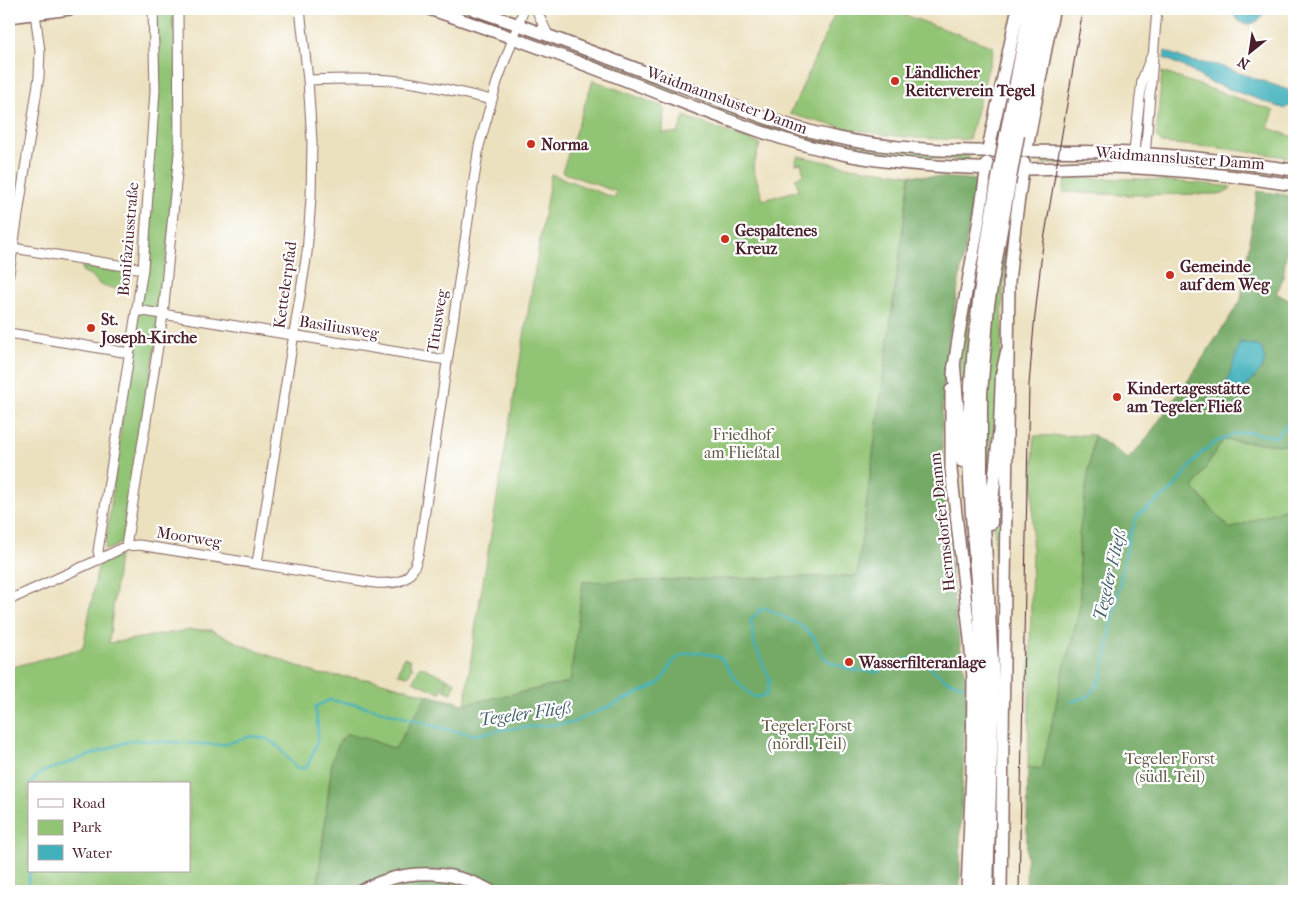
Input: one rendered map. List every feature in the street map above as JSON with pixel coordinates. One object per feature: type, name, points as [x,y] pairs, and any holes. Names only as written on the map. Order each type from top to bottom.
[{"type":"highway","points":[[988,151],[1018,9]]},
{"type":"highway","points":[[978,891],[983,692],[969,446],[970,389],[979,294],[1012,135],[1030,9]]},
{"type":"highway","points":[[1012,135],[1041,9]]},
{"type":"highway","points":[[1026,151],[1053,9]]},
{"type":"highway","points":[[992,658],[981,474],[981,394],[988,305],[1003,184]]},
{"type":"highway","points":[[987,891],[994,618],[991,511],[1000,427],[1002,374],[1007,352]]},
{"type":"highway","points":[[954,367],[967,532],[977,572]]},
{"type":"main road","points":[[9,17],[70,9]]},
{"type":"main road","name":"Waidmannsluster Damm","points":[[429,9],[512,38],[747,127],[792,142],[876,160],[986,168],[1138,168],[1227,176],[1294,185]]},
{"type":"main road","name":"Waidmannsluster Damm","points":[[473,9],[548,35],[755,115],[802,130],[852,141],[934,151],[1140,153],[1228,161],[1294,170]]},
{"type":"main road","name":"Hermsdorfer Damm","points":[[967,891],[972,770],[973,679],[951,469],[950,430],[957,341],[980,216],[988,151]]},
{"type":"main road","points":[[1000,891],[1007,352],[1010,263],[1026,151]]},
{"type":"main road","points":[[361,891],[394,878],[425,873],[456,876],[491,891]]},
{"type":"street","name":"Bonifaziusstraße","points":[[100,559],[98,551],[143,269],[155,90],[153,9]]},
{"type":"street","points":[[126,546],[163,315],[179,153],[180,76],[178,9]]},
{"type":"street","name":"Kettelerpfad","points":[[257,563],[306,253],[312,141],[308,80],[300,9]]},
{"type":"street","name":"Titusweg","points":[[375,583],[386,584],[403,581],[412,573],[416,566],[479,146],[512,38],[524,9]]},
{"type":"street","points":[[536,9],[548,35]]},
{"type":"street","points":[[1138,168],[1154,68],[1153,52],[1157,9]]},
{"type":"street","points":[[9,274],[39,76],[40,50],[35,13]]},
{"type":"street","points":[[308,80],[348,78],[391,80],[415,83],[492,100]]},
{"type":"street","points":[[13,248],[143,269]]},
{"type":"street","name":"Basiliusweg","points":[[137,310],[447,360]]},
{"type":"street","points":[[9,333],[129,354]]},
{"type":"street","name":"Moorweg","points":[[9,600],[126,546],[139,544],[375,583]]},
{"type":"green space","points":[[176,9],[177,154],[160,320],[122,542],[105,550],[131,353],[146,267],[155,11]]},
{"type":"green space","name":"Ländlicher Reiterverein Tegel","points":[[837,9],[888,9],[994,47],[969,139],[923,138],[878,134],[790,114]]},
{"type":"green space","points":[[528,35],[562,48],[576,50],[681,90],[678,96],[527,38]]},
{"type":"green space","points":[[1162,72],[1274,111],[1268,128],[1294,137],[1294,158],[1221,148],[1162,143],[1156,137]]},
{"type":"green space","name":"Friedhof am Fließtal","points":[[593,80],[664,107],[663,133],[678,133],[684,116],[760,144],[753,168],[763,200],[799,190],[795,178],[804,175],[801,163],[795,164],[798,156],[850,167],[910,175],[857,576],[583,582],[570,682],[465,704],[475,630],[551,174],[614,198],[617,192],[562,172]]},
{"type":"green space","points":[[699,101],[792,134],[791,138],[698,104]]},
{"type":"green space","points":[[808,136],[969,156],[969,161],[860,153],[807,142]]},
{"type":"green space","points":[[1103,156],[1102,159],[1086,162],[1042,164],[1043,158],[1085,158]]},
{"type":"green space","points":[[1158,159],[1225,165],[1224,171],[1158,165]]},
{"type":"green space","name":"Tegeler Forst (nördl. Teil)","points":[[910,175],[977,180],[949,338],[942,412],[942,452],[955,614],[967,687],[960,833],[960,891],[317,891],[332,761],[339,742],[347,734],[395,749],[427,695],[465,704],[570,682],[583,582],[857,576]]},
{"type":"green space","points":[[1066,178],[1141,179],[1231,187],[1223,194],[1121,195],[1063,192]]},
{"type":"green space","name":"Tegeler Forst (südl. Teil)","points":[[1257,191],[1293,196],[1283,278],[1276,293],[1294,303],[1294,446],[1223,440],[1193,488],[1230,529],[1294,505],[1294,891],[1026,891],[1028,767],[1042,769],[1062,675],[1080,606],[1079,535],[1094,435],[1128,459],[1143,443],[1187,382],[1241,300]],"holes":[[[1255,378],[1220,395],[1228,379]]]},
{"type":"green space","points":[[1006,235],[1008,235],[1004,277],[1000,375],[988,470],[986,470],[986,392],[990,346]]},
{"type":"green space","points":[[82,267],[128,273],[125,291],[100,285],[92,276],[82,271]]},
{"type":"green space","points":[[976,270],[968,331],[963,405],[960,365],[961,346]]},
{"type":"green space","points":[[1094,435],[1079,535],[1080,606],[1042,769],[1028,767],[1034,436]]},
{"type":"green space","points":[[1223,440],[1294,446],[1294,505],[1230,529],[1193,488]]},
{"type":"green space","points":[[1001,444],[1000,600],[999,601],[994,523]]},
{"type":"green space","points":[[119,555],[109,643],[189,630],[211,630],[245,646],[318,674],[375,680],[427,695],[395,749],[368,739],[332,761],[317,891],[9,891],[9,668],[83,648],[98,566]]},
{"type":"green space","points":[[404,657],[410,660],[410,665],[413,667],[408,676],[398,674]]},
{"type":"green space","points":[[420,666],[447,678],[440,693],[413,681]]},
{"type":"green space","points":[[448,679],[455,681],[452,693],[444,690]]},
{"type":"water","points":[[1232,9],[1264,9],[1262,16],[1258,20],[1248,24],[1238,20],[1234,16]]},
{"type":"water","points":[[1165,51],[1190,61],[1217,65],[1294,92],[1294,108],[1288,106],[1285,109],[1207,81],[1186,68],[1164,58]]},
{"type":"water","points":[[1240,342],[1258,346],[1262,349],[1265,359],[1262,369],[1239,394],[1227,398],[1220,395],[1228,379]]},
{"type":"waterway","name":"Tegeler Fließ","points":[[1071,702],[1089,696],[1102,677],[1129,536],[1138,515],[1171,491],[1201,453],[1216,442],[1234,434],[1248,432],[1276,437],[1294,415]]},
{"type":"waterway","name":"Tegeler Fließ","points":[[32,782],[40,773],[132,740],[222,745],[252,736],[267,739],[280,748],[296,768],[306,768],[314,752],[317,739],[318,725],[315,707],[329,700],[360,705],[449,730],[475,735],[506,729],[572,723],[657,685],[678,657],[696,652],[721,658],[748,693],[754,697],[766,696],[770,680],[754,643],[751,620],[759,611],[766,608],[800,625],[814,637],[822,656],[832,663],[852,670],[878,672],[897,662],[910,659],[922,661],[946,680],[963,686]]},
{"type":"waterway","name":"Tegeler Fließ","points":[[28,891],[30,872]]},
{"type":"waterway","name":"Tegeler Fließ","points":[[77,872],[83,874],[87,872]]},
{"type":"tram line","points":[[1019,891],[1029,385],[1042,252],[1083,9]]},
{"type":"place","name":"Ländlicher Reiterverein Tegel","points":[[895,81]]},
{"type":"place","name":"Norma","points":[[531,144]]},
{"type":"place","name":"Gespaltenes Kreuz","points":[[725,239]]},
{"type":"place","name":"Gemeinde auf dem Weg","points":[[1170,275]]},
{"type":"place","name":"St. Joseph-Kirche","points":[[91,328]]},
{"type":"place","name":"Kindertagesstätte am Tegeler Fließ","points":[[1117,397]]},
{"type":"place","name":"Wasserfilteranlage","points":[[849,662]]}]
